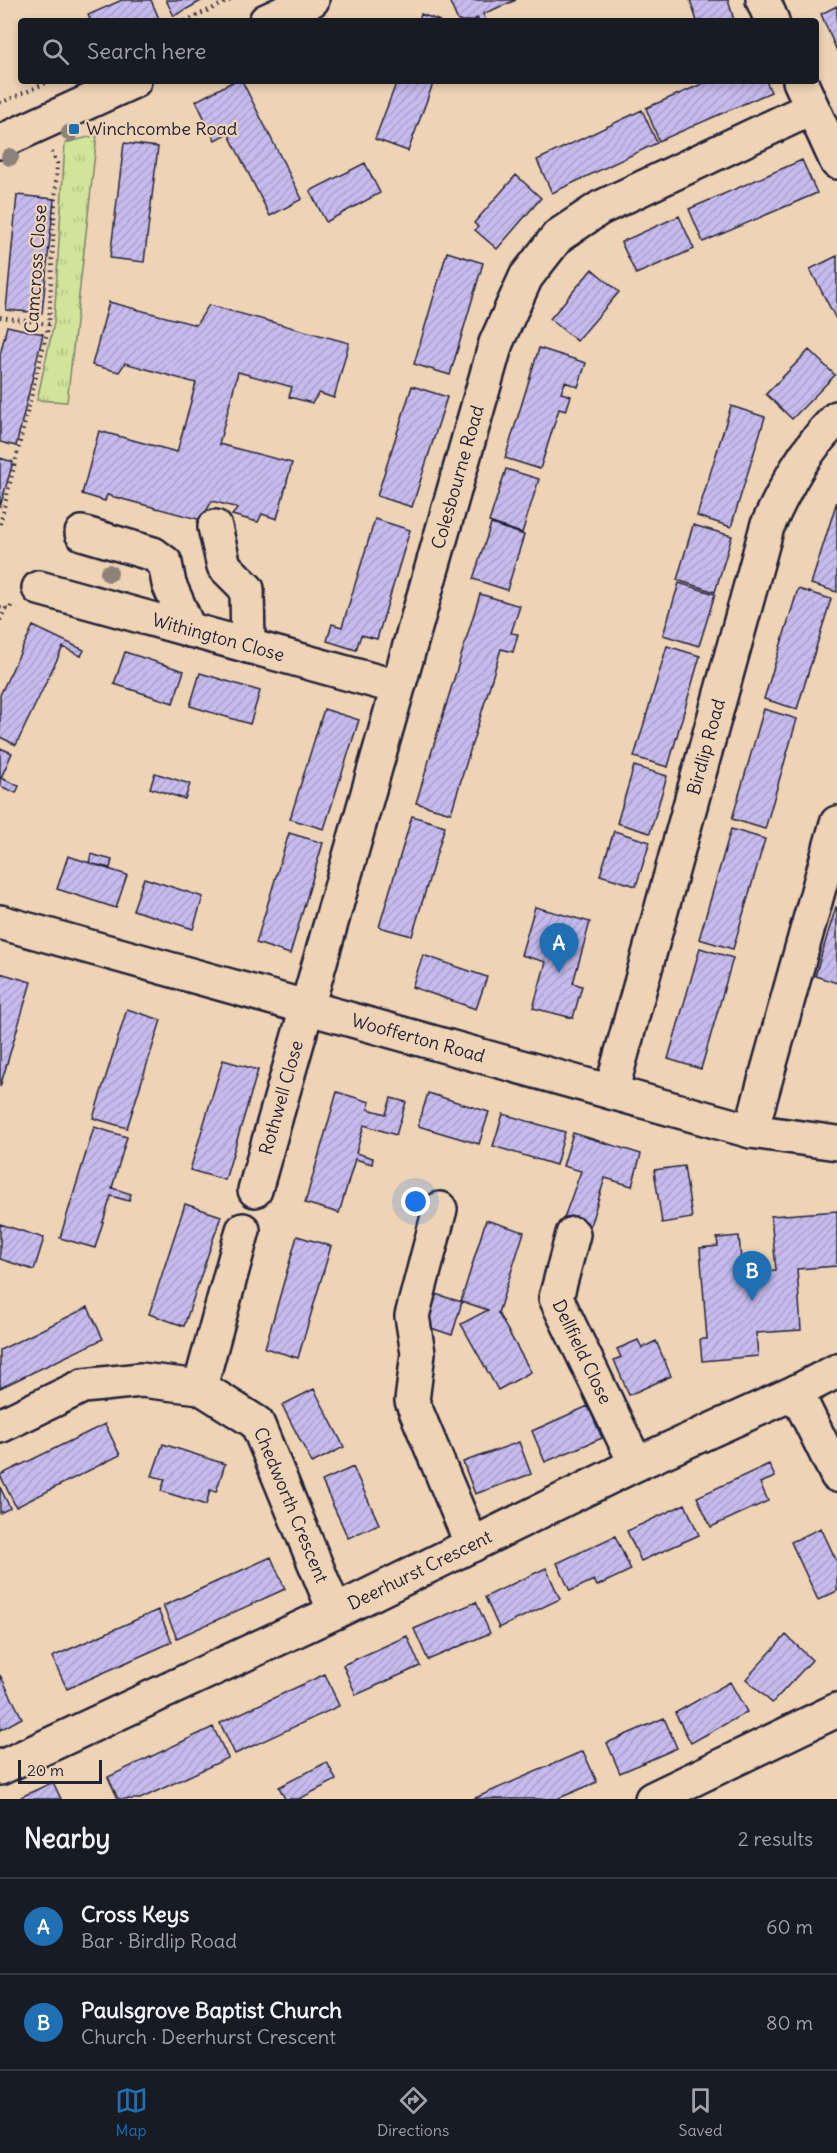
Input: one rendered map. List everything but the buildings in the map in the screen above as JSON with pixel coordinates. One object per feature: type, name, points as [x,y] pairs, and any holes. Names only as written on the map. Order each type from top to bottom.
[{"type":"street","points":[[273,18],[312,0]]},
{"type":"street","points":[[763,0],[771,18]]},
{"type":"street","points":[[0,142],[127,84]]},
{"type":"street","points":[[806,94],[837,162]]},
{"type":"street","name":"Colesbourne Road","points":[[307,1006],[496,343],[526,277],[558,236],[600,208],[806,94]]},
{"type":"street","name":"Birdlip Road","points":[[611,1092],[766,527],[789,479],[819,437],[837,418]]},
{"type":"street","points":[[214,527],[224,566],[247,590],[248,646]]},
{"type":"street","points":[[82,533],[153,554],[165,563],[169,584],[189,630]]},
{"type":"street","name":"Withington Close","points":[[39,588],[397,687]]},
{"type":"street","points":[[751,1131],[837,823]]},
{"type":"street","name":"Woofferton Road","points":[[0,922],[751,1131],[837,1143]]},
{"type":"street","name":"Rothwell Close","points":[[255,1190],[307,1006]]},
{"type":"street","points":[[440,1209],[412,1316],[418,1353],[412,1401],[472,1545]]},
{"type":"street","points":[[200,1387],[243,1230]]},
{"type":"street","name":"Dellfield Close","points":[[573,1234],[556,1298],[636,1464]]},
{"type":"street","name":"Deerhurst Crescent","points":[[0,1768],[335,1612],[636,1464],[796,1392],[837,1371]]},
{"type":"street","name":"Chedworth Crescent","points":[[0,1426],[83,1386],[141,1380],[200,1387],[257,1423],[335,1612]]},
{"type":"street","points":[[796,1392],[837,1475]]},
{"type":"street","points":[[652,1799],[837,1710]]},
{"type":"path","points":[[192,18],[231,0]]},
{"type":"path","points":[[0,103],[44,84]]},
{"type":"path","name":"Camcross Close","points":[[0,524],[49,324],[57,163],[40,123]]},
{"type":"path","points":[[0,317],[49,324]]},
{"type":"path","points":[[0,620],[6,608]]},
{"type":"green space","points":[[97,135],[67,402],[37,400],[54,323],[65,143]]},
{"type":"place","name":"Winchcombe Road","points":[[74,129]]},
{"type":"place","name":"Cross Keys","points":[[559,973]]},
{"type":"place","name":"Paulsgrove Baptist Church","points":[[752,1301]]}]
